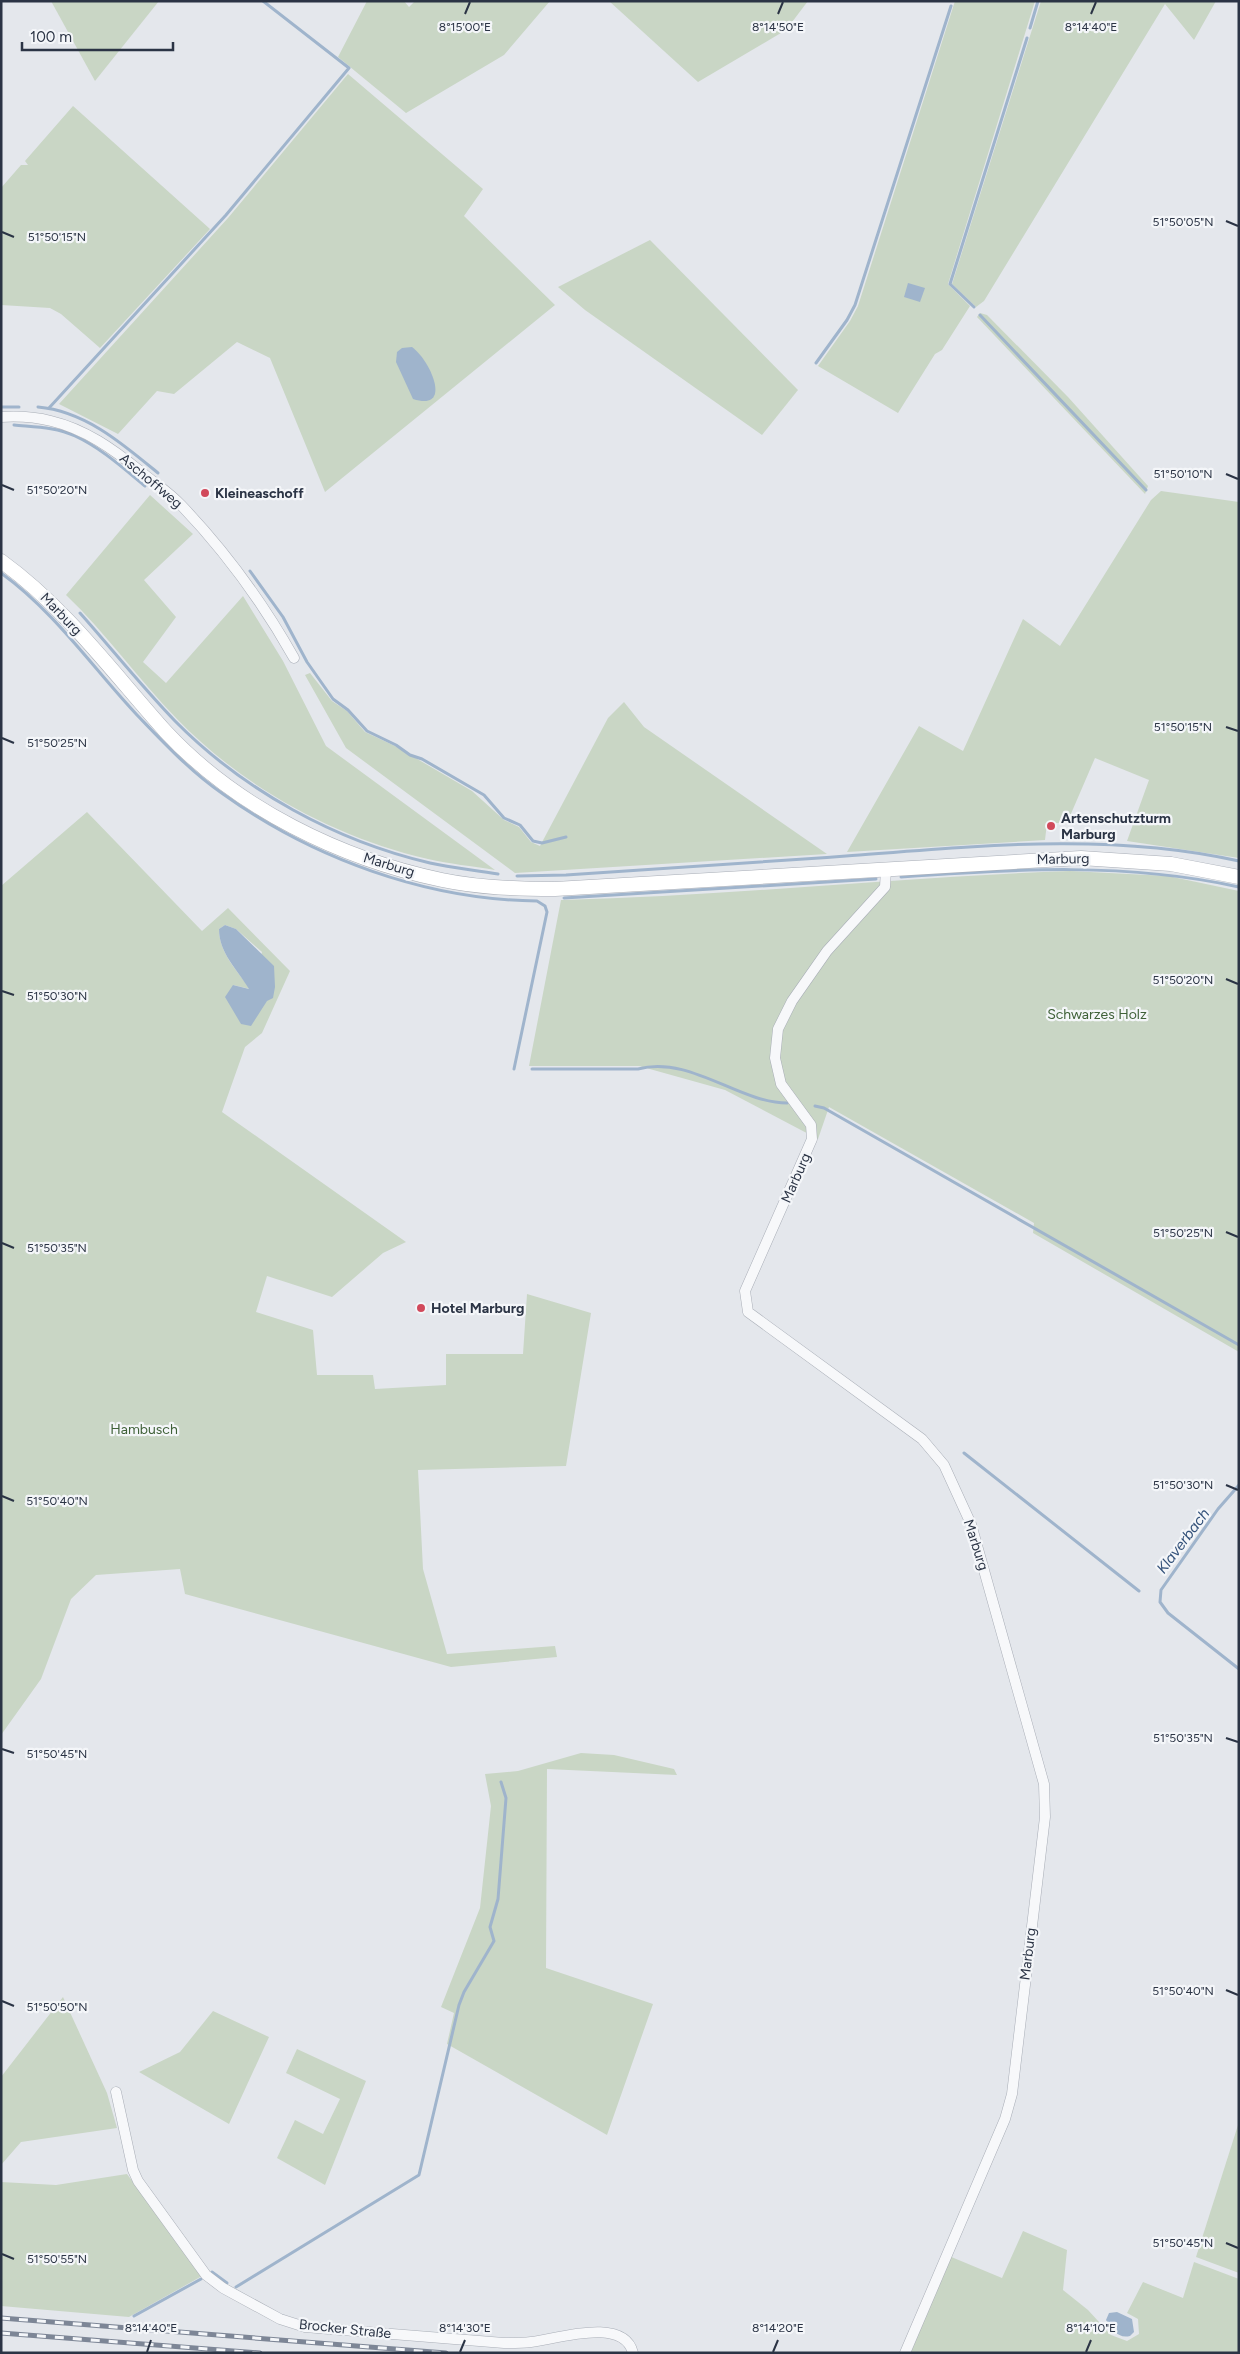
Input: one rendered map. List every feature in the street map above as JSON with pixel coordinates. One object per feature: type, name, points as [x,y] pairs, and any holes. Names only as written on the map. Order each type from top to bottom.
[{"type":"street","name":"Aschoffweg","points":[[1,417],[19,416],[50,420],[80,431],[112,448],[180,504],[237,570],[276,626],[294,658]]},
{"type":"street","name":"Marburg","points":[[1,560],[26,578],[70,622],[168,733],[225,783],[270,814],[325,842],[377,863],[443,880],[509,889],[585,887],[1081,858],[1171,864],[1239,877]]},
{"type":"street","name":"Marburg","points":[[886,869],[885,887],[827,951],[792,1001],[778,1029],[775,1058],[781,1084],[811,1125],[812,1139],[745,1291],[746,1302],[748,1312],[922,1439],[944,1465],[974,1534],[1038,1759],[1044,1784],[1045,1817],[1012,2094],[1005,2119],[905,2353]]},
{"type":"street","name":"Brocker Straße","points":[[116,2092],[133,2170],[138,2181],[206,2275],[223,2288],[280,2319],[304,2328],[504,2343],[530,2342],[603,2331],[619,2336],[628,2342],[634,2353]]},
{"type":"green space","points":[[51,1],[159,1],[95,81]]},
{"type":"green space","points":[[367,1],[404,1],[409,7],[415,1],[550,1],[504,55],[406,113],[338,57]]},
{"type":"green space","points":[[609,1],[808,1],[786,30],[698,82]]},
{"type":"green space","points":[[955,1],[1035,1],[948,284],[970,306],[942,350],[935,354],[898,413],[818,366],[850,321],[858,306]]},
{"type":"green space","points":[[1041,1],[1216,1],[1194,40],[1165,4],[984,301],[976,307],[952,284]]},
{"type":"green space","points":[[348,74],[483,189],[464,216],[555,305],[325,492],[270,358],[237,342],[174,394],[157,391],[118,434],[59,404],[228,218]]},
{"type":"green space","points":[[73,106],[210,229],[100,348],[61,314],[50,308],[1,305],[1,188],[21,165],[28,165],[25,161]]},
{"type":"green space","points":[[650,240],[798,390],[762,435],[585,310],[558,287]]},
{"type":"green space","points":[[980,313],[987,315],[1068,397],[1148,486],[1145,494],[977,317]]},
{"type":"green space","points":[[1161,491],[1239,502],[1239,858],[1127,841],[1149,780],[1095,758],[1067,823],[1047,823],[1045,840],[847,852],[919,726],[963,751],[1023,619],[1060,646],[1151,500]]},
{"type":"green space","points":[[150,495],[193,534],[144,580],[176,617],[143,662],[166,683],[243,596],[283,661],[326,746],[495,870],[436,861],[393,849],[359,838],[292,807],[231,767],[203,744],[163,704],[95,625],[66,595]]},
{"type":"green space","points":[[310,673],[332,701],[347,711],[365,732],[395,746],[472,791],[504,820],[519,827],[531,842],[540,846],[608,718],[624,702],[644,727],[827,854],[515,873],[346,748],[305,675]]},
{"type":"green space","name":"Hambusch","points":[[87,812],[202,931],[228,908],[290,971],[262,1033],[245,1047],[222,1112],[406,1242],[383,1253],[332,1297],[267,1276],[256,1312],[313,1330],[317,1375],[373,1375],[375,1389],[446,1385],[446,1354],[523,1354],[527,1294],[591,1313],[566,1466],[418,1470],[423,1569],[447,1654],[555,1646],[557,1657],[451,1667],[185,1594],[180,1569],[96,1575],[71,1599],[41,1679],[1,1735],[1,886]],"holes":[[[225,925],[236,929],[262,952],[241,1024],[233,985],[250,989],[225,954],[219,929]]]},
{"type":"green space","name":"Schwarzes Holz","points":[[1070,871],[1168,876],[1239,891],[1239,1352],[1033,1233],[1034,1223],[829,1107],[818,1139],[725,1090],[639,1066],[529,1066],[561,900],[688,895]]},
{"type":"green space","points":[[581,1753],[614,1755],[674,1769],[677,1775],[547,1769],[546,1968],[653,2004],[607,2135],[447,2044],[454,2013],[441,2007],[480,1908],[491,1806],[485,1774],[518,1771]]},
{"type":"green space","points":[[63,1997],[107,2093],[117,2128],[21,2142],[1,2165],[1,2077]]},
{"type":"green space","points":[[213,2011],[269,2037],[229,2124],[139,2072],[180,2052]]},
{"type":"green space","points":[[297,2049],[366,2081],[325,2185],[277,2158],[295,2120],[323,2134],[340,2099],[286,2073]]},
{"type":"green space","points":[[1239,2122],[1239,2273],[1196,2257]]},
{"type":"green space","points":[[127,2174],[202,2276],[129,2317],[1,2306],[1,2182],[56,2185]]},
{"type":"green space","points":[[1023,2231],[1067,2250],[1063,2290],[1088,2310],[1111,2335],[1127,2341],[1139,2334],[1138,2319],[1127,2313],[1143,2282],[1183,2298],[1194,2262],[1239,2279],[1239,2353],[909,2353],[949,2256],[1002,2278]]},
{"type":"water","points":[[908,283],[925,288],[920,302],[904,297]]},
{"type":"water","points":[[412,347],[426,363],[435,383],[435,392],[432,398],[425,401],[413,399],[396,362],[397,352],[402,348]]},
{"type":"water","points":[[225,925],[236,929],[274,966],[275,987],[273,998],[267,1001],[251,1026],[241,1024],[225,997],[233,985],[249,989],[222,946],[219,929]]},
{"type":"water","points":[[1117,2312],[1132,2319],[1134,2332],[1130,2336],[1119,2335],[1106,2320],[1109,2313]]},
{"type":"waterway","points":[[49,408],[226,215],[349,68],[263,1]]},
{"type":"waterway","points":[[1030,28],[1038,1]]},
{"type":"waterway","points":[[816,363],[847,320],[855,305],[951,6]]},
{"type":"waterway","points":[[974,307],[950,284],[1027,38]]},
{"type":"waterway","points":[[980,315],[1146,490]]},
{"type":"waterway","points":[[1,407],[19,407]]},
{"type":"waterway","points":[[38,407],[72,415],[87,422],[117,440],[158,473]]},
{"type":"waterway","points":[[14,425],[53,429],[75,436],[103,452],[145,486]]},
{"type":"waterway","points":[[250,571],[283,617],[307,662],[333,699],[348,710],[367,731],[396,745],[410,755],[422,759],[484,795],[504,818],[520,825],[533,841],[542,843],[566,837]]},
{"type":"waterway","points":[[1,573],[21,588],[56,622],[120,697],[178,757],[211,785],[257,817],[294,838],[332,856],[412,884],[495,899],[537,901],[545,906],[547,912],[514,1069]]},
{"type":"waterway","points":[[80,613],[175,721],[231,770],[261,791],[326,827],[360,841],[430,863],[498,874]]},
{"type":"waterway","points":[[517,876],[566,875],[945,848],[1043,844],[1093,844],[1142,847],[1190,852],[1239,861]]},
{"type":"waterway","points":[[901,877],[1028,870],[1112,871],[1197,879],[1239,887]]},
{"type":"waterway","points":[[564,898],[876,879]]},
{"type":"waterway","points":[[532,1069],[638,1069],[657,1066],[676,1068],[751,1096],[787,1103]]},
{"type":"waterway","points":[[815,1106],[824,1108],[1239,1345]]},
{"type":"waterway","points":[[964,1453],[1139,1591]]},
{"type":"waterway","name":"Klaverbach","points":[[1239,1485],[1218,1509],[1161,1590],[1160,1602],[1168,1613],[1239,1669]]},
{"type":"waterway","points":[[236,2287],[419,2175],[459,2005],[464,1992],[494,1941],[490,1927],[498,1899],[506,1798],[501,1782]]},
{"type":"waterway","points":[[212,2272],[227,2283]]},
{"type":"waterway","points":[[134,2316],[201,2279]]},
{"type":"railway","points":[[1,2318],[446,2353]]},
{"type":"railway","points":[[1,2333],[260,2353]]},
{"type":"place","name":"Kleineaschoff","points":[[205,493]]},
{"type":"place","name":"Artenschutzturm Marburg","points":[[1051,826]]},
{"type":"place","name":"Hotel Marburg","points":[[421,1308]]}]
